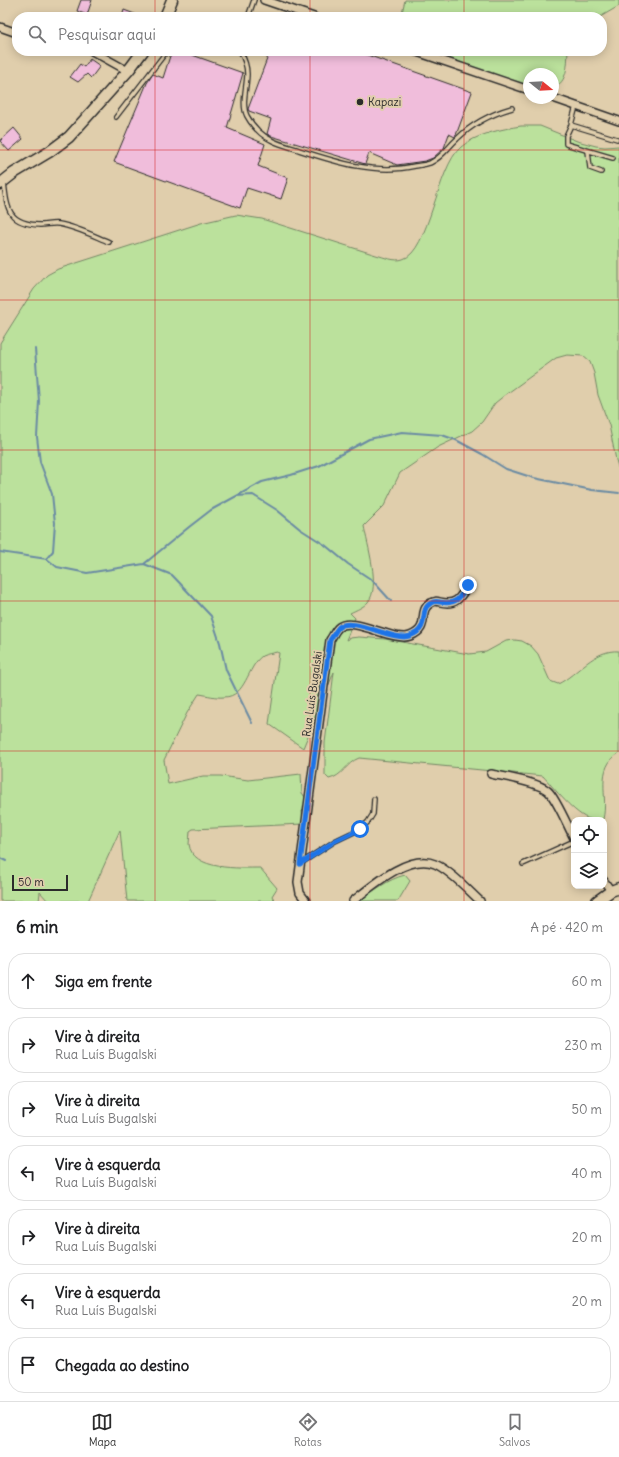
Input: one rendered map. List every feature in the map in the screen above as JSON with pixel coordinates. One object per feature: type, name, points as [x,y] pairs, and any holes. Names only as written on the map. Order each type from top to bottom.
[{"type":"street","points":[[167,12],[172,0]]},
{"type":"street","points":[[264,0],[299,12]]},
{"type":"street","points":[[0,26],[12,30]]},
{"type":"street","points":[[101,56],[128,71]]},
{"type":"street","points":[[2,183],[14,173],[49,152],[68,137],[128,71],[139,56]]},
{"type":"street","points":[[429,56],[523,88]]},
{"type":"street","points":[[559,100],[619,121]]},
{"type":"street","name":"Rua Luís Bugalski","points":[[306,901],[300,893],[298,882],[330,640],[339,627],[349,624],[408,637],[418,633],[423,626],[424,612],[429,604],[434,601],[448,604],[454,602],[468,585]]},
{"type":"street","points":[[491,774],[537,786],[548,791],[553,797],[571,832]]},
{"type":"street","points":[[353,901],[400,868],[420,862],[434,864],[447,872],[480,901]]},
{"type":"street","points":[[598,901],[615,890],[607,883]]},
{"type":"lane","points":[[250,12],[254,0]]},
{"type":"lane","points":[[116,116],[163,56]]},
{"type":"lane","points":[[243,56],[247,73],[244,97],[246,115],[256,129],[273,141],[328,159],[363,167],[391,170],[428,163],[443,155],[457,139],[474,125],[494,113],[512,108]]},
{"type":"lane","points":[[576,106],[572,125],[566,136],[566,144],[613,158]]},
{"type":"lane","points":[[572,125],[617,139]]},
{"type":"lane","points":[[588,151],[590,168],[601,172]]},
{"type":"lane","points":[[2,183],[7,206],[10,214],[15,219],[26,224],[56,224],[69,226],[108,242]]},
{"type":"lane","points":[[300,864],[335,841],[360,829],[368,822],[372,814],[374,799]]},
{"type":"lane","points":[[523,864],[571,842]]},
{"type":"green space","points":[[405,0],[619,0],[619,6],[607,13],[402,12]]},
{"type":"green space","points":[[416,56],[568,56],[566,72],[562,82],[559,84],[559,68],[523,68],[523,88]]},
{"type":"green space","points":[[521,126],[540,126],[577,141],[596,146],[619,146],[619,470],[609,425],[598,395],[594,373],[590,362],[583,356],[567,355],[556,358],[495,403],[482,422],[472,431],[438,447],[400,473],[384,506],[364,526],[372,565],[372,595],[366,604],[350,613],[355,618],[346,640],[359,637],[385,639],[469,654],[486,652],[506,641],[522,641],[531,646],[538,654],[550,681],[558,684],[594,658],[610,651],[619,651],[619,753],[611,759],[605,775],[603,817],[584,817],[578,813],[543,776],[359,758],[338,775],[329,779],[325,775],[325,743],[334,672],[303,748],[269,724],[279,653],[277,652],[262,656],[253,667],[242,687],[231,696],[218,697],[199,694],[187,713],[164,760],[168,784],[203,776],[221,776],[248,780],[301,774],[302,793],[308,801],[306,809],[302,811],[303,824],[193,829],[190,831],[189,844],[192,853],[199,859],[218,866],[230,868],[260,868],[277,888],[272,896],[275,901],[127,901],[120,830],[88,901],[48,901],[40,892],[39,901],[0,901],[0,343],[34,289],[47,275],[58,269],[201,223],[236,215],[262,219],[390,259],[403,259],[412,253],[420,241],[445,172],[453,157],[467,142],[482,135]]},
{"type":"green space","points":[[405,875],[410,881],[398,901],[359,901],[387,882]]},
{"type":"building","points":[[81,0],[92,0],[88,12],[77,11]]},
{"type":"building","points":[[170,56],[195,56],[243,73],[227,128],[265,144],[258,166],[288,178],[281,199],[247,188],[240,208],[114,162],[147,83],[153,74],[163,78]]},
{"type":"building","name":"Kapazi","points":[[268,56],[370,56],[472,92],[455,137],[449,134],[444,148],[433,158],[425,161],[397,165],[369,153],[365,164],[271,136],[267,134],[271,119],[249,111],[248,109]]},
{"type":"building","points":[[90,59],[100,66],[91,78],[87,74],[78,82],[70,77],[80,64],[84,67]]},
{"type":"building","points":[[14,128],[23,139],[9,151],[0,141]]},
{"type":"waterway","points":[[35,349],[39,401],[37,437],[40,462],[52,494],[55,523],[53,551],[47,558]]},
{"type":"waterway","points":[[0,552],[47,559],[57,567],[87,573],[144,564],[211,510],[262,482],[319,466],[369,439],[402,432],[442,435],[456,440],[506,469],[534,478],[592,490],[619,493]]},
{"type":"waterway","points":[[237,496],[253,495],[277,510],[300,529],[325,545],[348,564],[372,580],[391,601]]},
{"type":"waterway","points":[[144,564],[172,575],[211,616],[220,643],[226,670],[252,723]]},
{"type":"waterway","points":[[0,858],[6,861]]},
{"type":"place","name":"Kapazi","points":[[360,102]]},
{"type":"route","points":[[360,829],[335,841],[300,864],[330,640],[339,627],[349,624],[408,637],[418,633],[423,626],[424,612],[429,604],[434,601],[448,604],[454,602],[468,585]]}]
